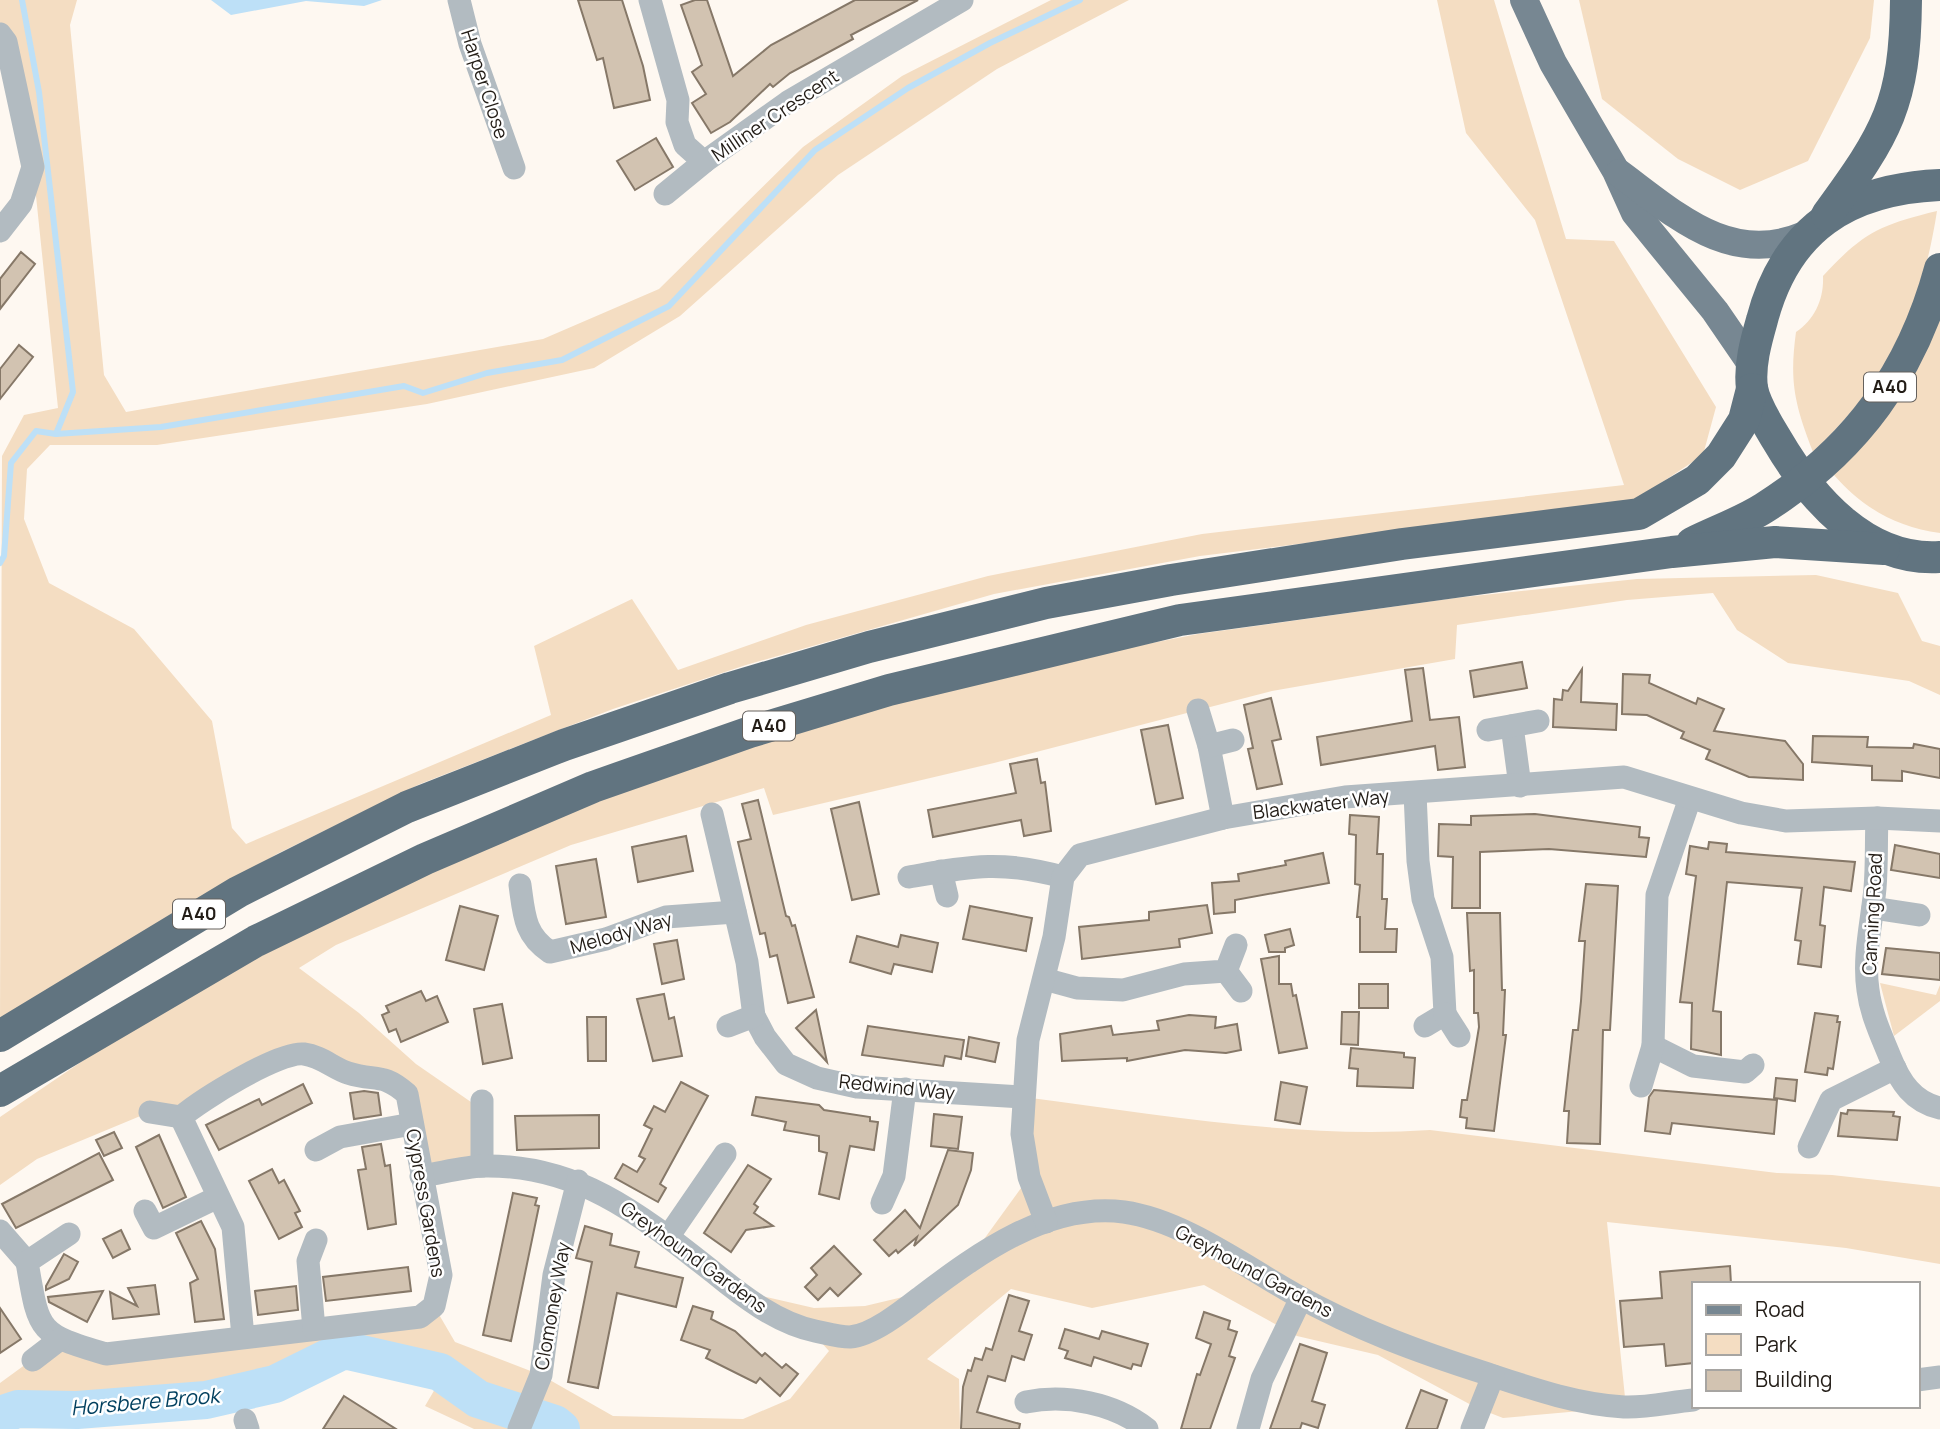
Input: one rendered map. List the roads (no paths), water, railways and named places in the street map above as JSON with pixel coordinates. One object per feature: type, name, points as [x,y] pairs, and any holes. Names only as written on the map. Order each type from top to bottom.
[{"type":"highway","name":"A40","points":[[0,1037],[238,892],[407,807],[564,745],[730,688],[869,647],[1046,603],[1171,580],[1402,544],[1639,514],[1697,480],[1721,456],[1744,419],[1766,303],[1784,264],[1880,139],[1896,102],[1906,54],[1906,0]]},
{"type":"highway","points":[[1816,225],[1905,187],[1940,185]]},
{"type":"highway","name":"A40","points":[[1672,552],[1763,509],[1801,481],[1859,430],[1898,376],[1929,309],[1940,268]]},
{"type":"highway","name":"A40","points":[[1752,377],[1767,422],[1801,481],[1837,517],[1884,549]]},
{"type":"highway","name":"A40","points":[[0,1091],[256,941],[401,871],[593,787],[750,732],[889,690],[1180,620],[1672,552],[1775,542],[1884,549],[1936,561]]},
{"type":"main road","points":[[1524,0],[1553,62],[1616,171],[1635,213],[1715,312],[1752,377]]},
{"type":"main road","points":[[1616,171],[1685,221],[1723,239],[1751,245],[1781,245],[1816,225]]},
{"type":"street","name":"Harper Close","points":[[459,0],[470,44],[514,168]]},
{"type":"street","name":"Milliner Crescent","points":[[650,0],[678,100],[677,122],[685,145],[704,162],[788,102],[962,0]]},
{"type":"street","points":[[0,34],[6,42],[33,167],[21,204],[0,231]]},
{"type":"street","points":[[665,194],[704,162]]},
{"type":"street","points":[[1198,710],[1209,746],[1223,818]]},
{"type":"street","points":[[1488,730],[1538,721]]},
{"type":"street","points":[[1512,726],[1520,786]]},
{"type":"street","points":[[1209,746],[1233,740]]},
{"type":"street","name":"Blackwater Way","points":[[1063,877],[1080,855],[1223,818],[1345,797],[1624,778],[1741,813],[1786,821],[1877,818],[1940,821]]},
{"type":"street","points":[[1415,793],[1418,861],[1423,899],[1442,957],[1445,1014],[1459,1037]]},
{"type":"street","points":[[1640,1086],[1653,1046],[1657,895],[1675,833],[1690,798]]},
{"type":"street","name":"Redwind Way","points":[[712,814],[747,962],[754,1016],[765,1037],[786,1064],[817,1078],[857,1087],[1023,1097]]},
{"type":"street","name":"Canning Road","points":[[1877,818],[1867,952],[1868,990],[1874,1017],[1895,1068],[1909,1091],[1922,1103],[1940,1108]]},
{"type":"street","points":[[909,877],[976,865],[1023,866],[1063,877],[1044,979],[1028,1041],[1023,1097],[1022,1134],[1029,1177],[1046,1222]]},
{"type":"street","points":[[941,872],[947,896]]},
{"type":"street","name":"Melody Way","points":[[520,885],[527,930],[536,943],[564,955],[666,917],[735,912]]},
{"type":"street","points":[[1872,908],[1919,915]]},
{"type":"street","points":[[1226,971],[1236,945]]},
{"type":"street","points":[[1044,979],[1077,988],[1124,990],[1184,974],[1226,971]]},
{"type":"street","points":[[1226,971],[1241,991]]},
{"type":"street","points":[[1425,1026],[1445,1014]]},
{"type":"street","points":[[728,1026],[754,1016]]},
{"type":"street","points":[[1653,1046],[1693,1066],[1745,1072],[1753,1065]]},
{"type":"street","name":"Cypress Gardens","points":[[59,1340],[106,1354],[420,1317],[434,1306],[441,1276],[407,1094],[394,1083],[381,1077],[345,1072],[315,1056],[287,1054],[200,1102],[181,1117]]},
{"type":"street","points":[[1809,1147],[1831,1100],[1895,1068]]},
{"type":"street","points":[[882,1203],[904,1178],[905,1089]]},
{"type":"street","points":[[482,1166],[484,1099]]},
{"type":"street","points":[[150,1112],[181,1117],[233,1227],[243,1337]]},
{"type":"street","points":[[316,1150],[340,1137],[412,1124]]},
{"type":"street","points":[[668,1237],[725,1154]]},
{"type":"street","name":"Greyhound Gardens","points":[[421,1176],[482,1166],[534,1169],[578,1181],[625,1205],[736,1290],[772,1314],[811,1331],[851,1337],[891,1320],[966,1264],[1006,1239],[1046,1222],[1084,1213],[1124,1212],[1172,1226],[1301,1298],[1390,1342],[1561,1399],[1626,1407],[1692,1399]]},
{"type":"street","name":"Clomoney Way","points":[[519,1429],[541,1375],[554,1275],[578,1181]]},
{"type":"street","points":[[145,1212],[153,1228],[218,1196]]},
{"type":"street","points":[[0,1231],[27,1262],[36,1317],[59,1340],[33,1360]]},
{"type":"street","points":[[27,1262],[69,1234]]},
{"type":"street","points":[[314,1329],[308,1261],[316,1240]]},
{"type":"street","points":[[1248,1429],[1262,1379],[1301,1298]]},
{"type":"street","points":[[1472,1429],[1493,1376]]},
{"type":"street","points":[[1919,1380],[1940,1377]]},
{"type":"street","points":[[1042,1393],[1108,1407],[1147,1429]]},
{"type":"water","points":[[211,0],[382,0],[364,6],[306,1],[231,15]]},
{"type":"waterway","points":[[22,0],[39,92],[73,392],[56,434]]},
{"type":"waterway","points":[[0,563],[4,556],[11,463],[36,431],[56,434],[161,427],[404,386],[423,393],[487,373],[562,360],[669,306],[815,150],[908,88],[990,43],[1080,0]]},
{"type":"waterway","name":"Horsbere Brook","points":[[0,1415],[18,1409],[77,1410],[206,1400],[275,1384],[344,1350],[440,1372],[478,1399],[555,1424],[561,1429]]}]
